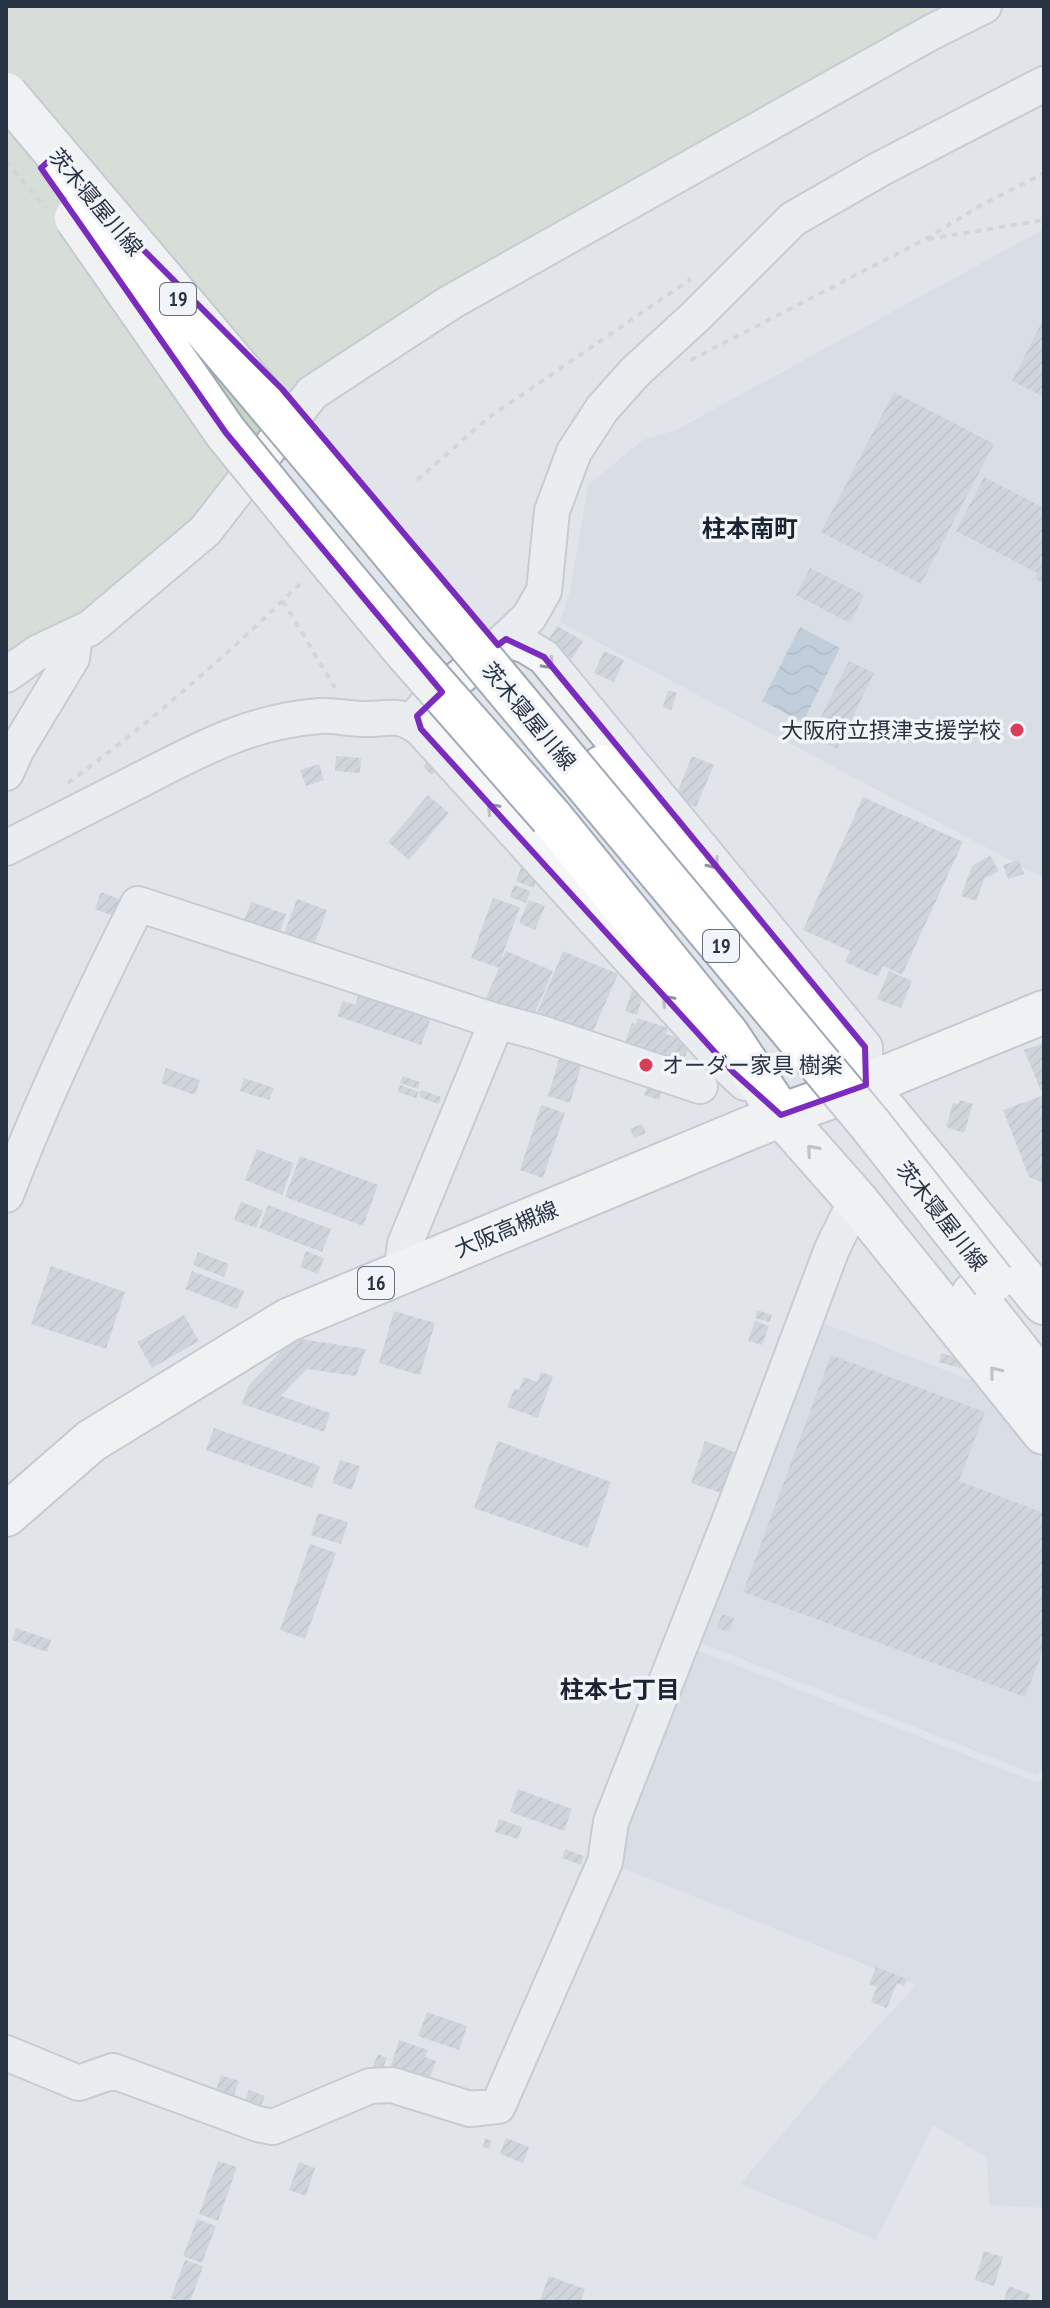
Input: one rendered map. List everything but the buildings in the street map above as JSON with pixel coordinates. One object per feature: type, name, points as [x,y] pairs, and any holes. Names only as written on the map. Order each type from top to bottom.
[{"type":"main road","name":"茨木寝屋川線","points":[[6,94],[87,211],[334,526]]},
{"type":"main road","name":"茨木寝屋川線","points":[[6,134],[87,211]]},
{"type":"main road","points":[[334,526],[434,625],[602,767],[1044,1303]]},
{"type":"main road","points":[[334,526],[434,625],[551,817],[728,1035],[781,1115],[856,1200],[1044,1433]]},
{"type":"main road","name":"茨木寝屋川線","points":[[434,625],[983,1287],[1044,1345]]},
{"type":"main road","name":"大阪高槻線","points":[[6,1515],[91,1441],[288,1320],[781,1115],[866,1085],[1044,1012]]},
{"type":"main road","name":"茨木寝屋川線","points":[[983,1287],[1044,1384]]},
{"type":"street","points":[[6,675],[37,653],[90,628],[205,531],[312,393],[451,302],[930,33],[984,6]]},
{"type":"street","points":[[421,729],[417,716],[425,706],[529,617],[544,591],[552,511],[574,452],[602,409],[635,372],[705,308],[793,219],[880,169],[1044,84]]},
{"type":"street","points":[[6,773],[17,749],[72,658],[75,635]]},
{"type":"street","points":[[506,639],[544,657],[865,1047],[866,1085]]},
{"type":"street","points":[[6,848],[216,741],[263,725],[337,716],[399,717],[421,729],[733,1072],[781,1115]]},
{"type":"street","points":[[6,1195],[53,1080],[138,904],[700,1086]]},
{"type":"street","points":[[401,1273],[405,1244],[497,1021]]},
{"type":"street","points":[[6,2053],[79,2083],[113,2071],[273,2127],[370,2086],[392,2085],[470,2109],[498,2106],[605,1862],[611,1822],[832,1249],[856,1200]]},
{"type":"path","points":[[689,362],[924,240],[978,207],[1044,173]]},
{"type":"path","points":[[924,240],[1044,220]]},
{"type":"path","points":[[417,480],[488,418],[678,286],[702,273]]},
{"type":"path","points":[[63,787],[187,689],[283,601],[334,526]]},
{"type":"path","points":[[283,601],[352,718]]},
{"type":"highlighted area","points":[[52,158],[282,389],[498,645],[506,639],[544,657],[865,1047],[866,1085],[781,1115],[733,1072],[421,729],[417,716],[442,692],[226,433],[41,168]]},
{"type":"shaded area","points":[[1044,229],[1044,878],[560,622],[570,591],[588,485],[643,440],[676,430]]},
{"type":"shaded area","points":[[815,1320],[981,1384],[1044,1463],[1044,1766],[1037,1775],[696,1641]]},
{"type":"shaded area","points":[[694,1649],[1038,1783],[1044,1778],[1044,2208],[989,2205],[987,2158],[933,2125],[876,2240],[740,2184],[822,2087],[916,1985],[617,1866],[618,1829]]},
{"type":"green space","points":[[6,6],[974,6],[422,303],[201,519],[74,622],[6,651]]},
{"type":"water","points":[[800,627],[840,648],[803,722],[762,701]]},
{"type":"place","name":"大阪府立摂津支援学校","points":[[1017,730]]},
{"type":"place","name":"オーダー家具 樹楽","points":[[646,1065]]},
{"type":"district","name":"柱本南町","points":[[750,528]]},
{"type":"district","name":"柱本七丁目","points":[[620,1689]]}]
